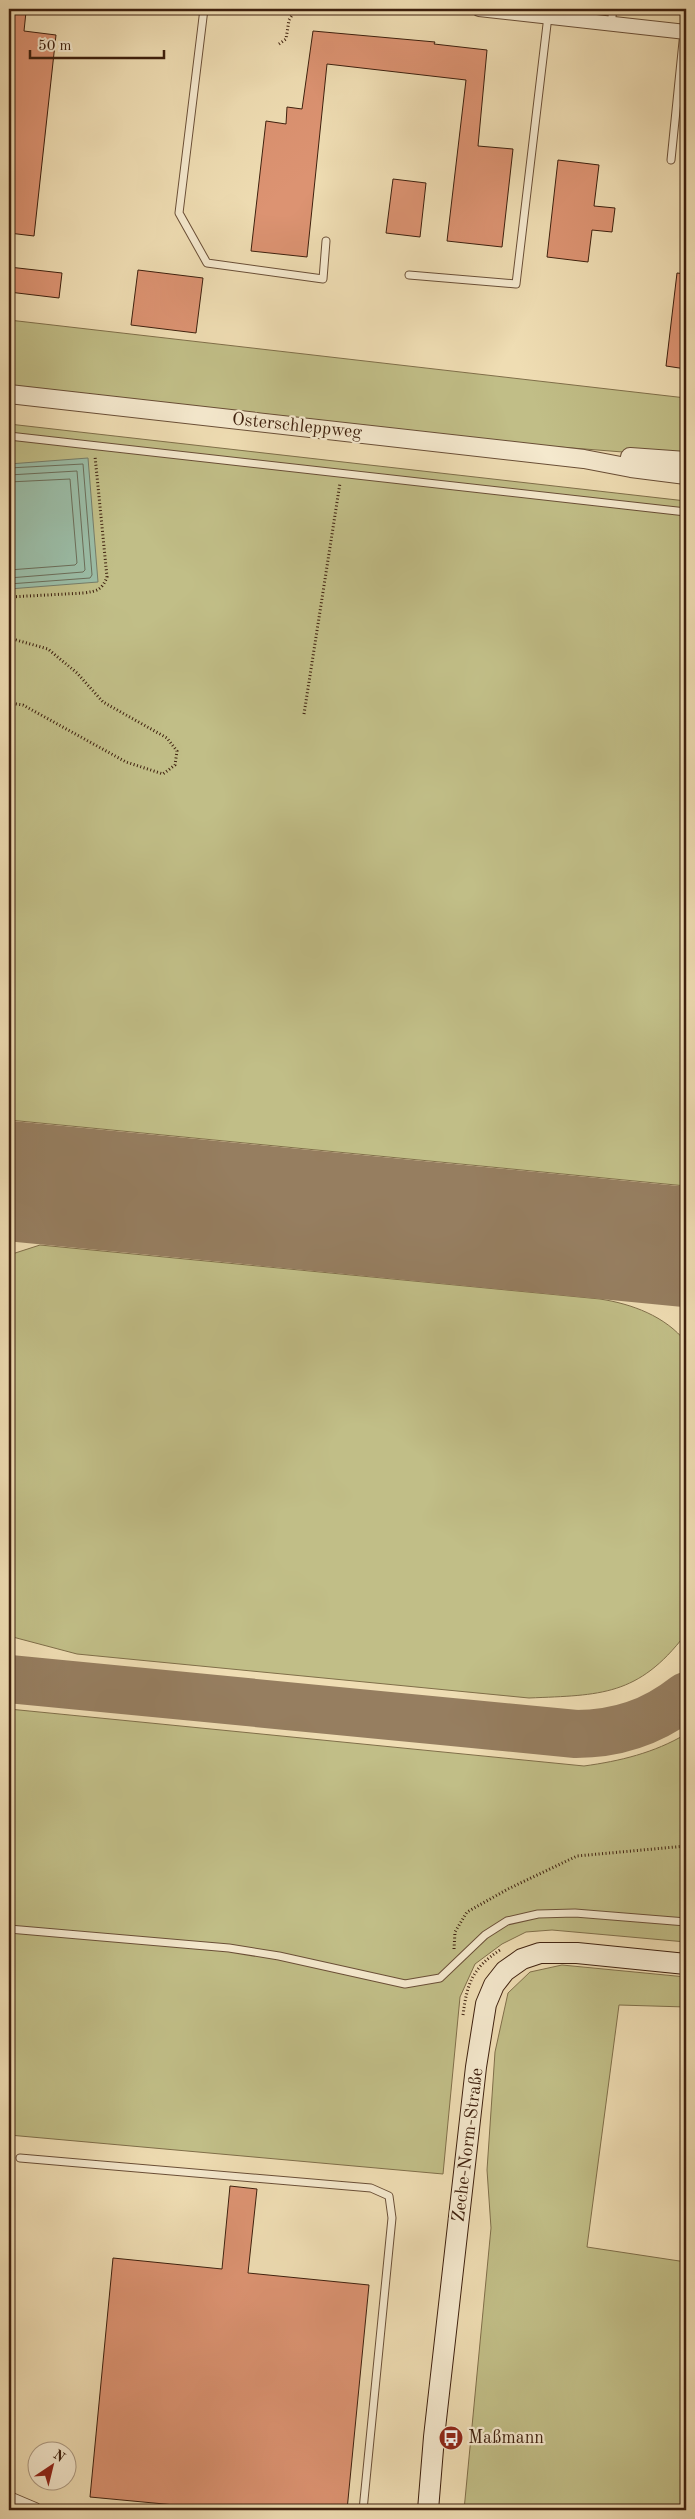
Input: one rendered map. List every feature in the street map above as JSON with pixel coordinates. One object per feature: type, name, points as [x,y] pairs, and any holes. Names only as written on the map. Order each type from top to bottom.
[{"type":"main road","name":"Zeche-Norm-Straße","points":[[428,2510],[436,2419],[476,2067],[486,2004],[494,1985],[505,1970],[522,1959],[540,1953],[577,1953],[686,1964]]},
{"type":"street","points":[[479,9],[578,17],[611,24],[685,32]]},
{"type":"street","name":"Osterschleppweg","points":[[9,394],[584,459],[631,468],[686,475]]},
{"type":"street","name":"Osterschleppweg","points":[[584,459],[630,457],[686,461]]},
{"type":"street","points":[[9,2499],[35,2510]]},
{"type":"lane","points":[[204,9],[179,214],[207,263],[322,279],[326,241]]},
{"type":"lane","points":[[611,24],[613,9]]},
{"type":"lane","points":[[671,160],[686,12]]},
{"type":"lane","points":[[409,275],[516,284],[548,16]]},
{"type":"lane","points":[[9,436],[686,512]]},
{"type":"lane","points":[[9,1930],[229,1948],[279,1956],[405,1984],[440,1978],[485,1935],[508,1921],[538,1914],[575,1913],[686,1922]]},
{"type":"lane","points":[[20,2158],[371,2188],[389,2196],[392,2218],[363,2510]]},
{"type":"path","points":[[279,44],[286,39],[289,20],[296,9]]},
{"type":"path","points":[[9,597],[96,592],[103,587],[107,577],[94,445]]},
{"type":"path","points":[[304,714],[342,473]]},
{"type":"path","points":[[9,638],[48,649],[77,673],[103,702],[167,738],[177,751],[174,765],[163,774],[126,762],[23,705],[9,703]]},
{"type":"path","points":[[454,1964],[455,1932],[467,1912],[508,1889],[577,1856],[686,1846]]},
{"type":"shaded area","points":[[9,320],[686,398],[686,457],[547,446],[9,385]]},
{"type":"shaded area","points":[[9,424],[686,501],[686,1186],[9,1120]]},
{"type":"shaded area","points":[[40,1245],[600,1299],[624,1304],[658,1318],[678,1333],[686,1342],[685,1635],[668,1655],[651,1670],[634,1681],[598,1693],[529,1698],[77,1654],[9,1636],[9,1255]]},
{"type":"shaded area","points":[[9,1709],[584,1766],[611,1762],[649,1751],[686,1734],[686,1942],[552,1930],[526,1932],[502,1944],[475,1964],[460,1997],[443,2174],[9,2135]]},
{"type":"shaded area","points":[[562,1965],[686,1977],[686,2007],[619,2005],[587,2247],[686,2262],[686,2510],[464,2510],[491,2228],[487,2170],[495,2052],[508,1993],[530,1972]]},
{"type":"water","points":[[88,458],[98,582],[9,589],[9,464]]},
{"type":"building","points":[[9,10],[26,12],[24,31],[56,35],[34,236],[9,233]]},
{"type":"building","points":[[313,31],[435,42],[434,44],[487,50],[478,146],[513,149],[502,247],[447,241],[466,80],[327,64],[307,257],[251,251],[266,121],[286,124],[287,107],[302,109]]},
{"type":"building","points":[[558,160],[599,165],[594,206],[615,208],[612,232],[592,230],[588,262],[547,257]]},
{"type":"building","points":[[393,179],[426,183],[420,237],[386,233]]},
{"type":"building","points":[[9,267],[62,273],[59,298],[9,292]]},
{"type":"building","points":[[138,270],[203,278],[196,333],[131,325]]},
{"type":"building","points":[[677,273],[686,274],[686,369],[666,366]]},
{"type":"building","points":[[230,2186],[257,2189],[248,2273],[369,2285],[347,2510],[228,2510],[90,2497],[113,2258],[222,2269]]},
{"type":"taxiway","points":[[615,1240],[659,1253],[686,1268]]},
{"type":"taxiway","points":[[9,1679],[576,1734],[606,1732],[634,1725],[661,1713],[686,1696]]},
{"type":"runway","points":[[9,1181],[686,1247]]},
{"type":"place","name":"Maßmann","points":[[451,2438]]}]
